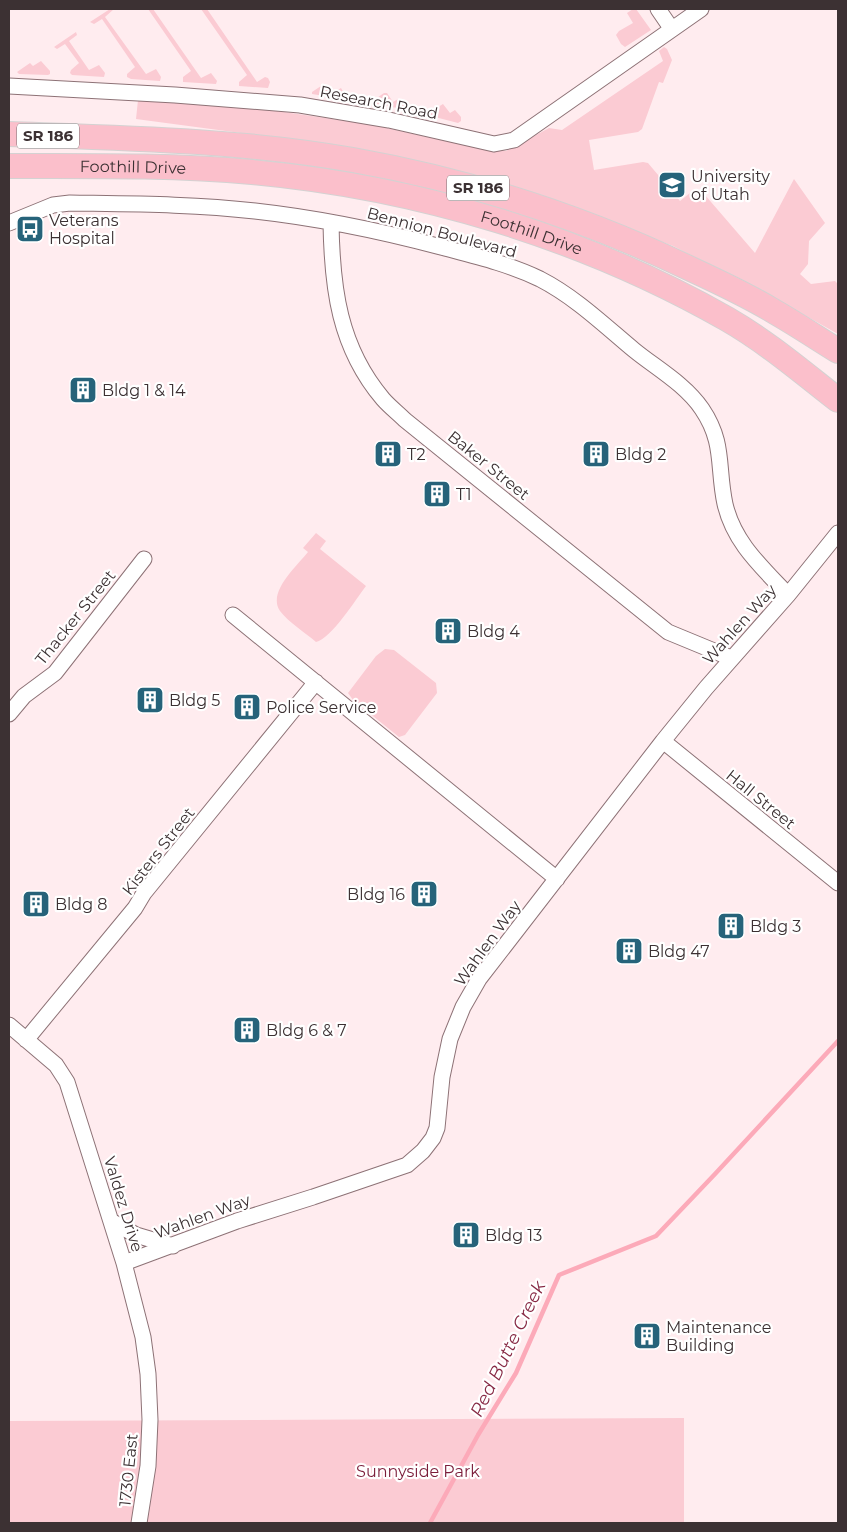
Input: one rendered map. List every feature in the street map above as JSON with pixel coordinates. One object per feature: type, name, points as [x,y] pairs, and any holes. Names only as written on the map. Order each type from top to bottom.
[{"type":"main road","name":"Foothill Drive","points":[[9,134],[173,141],[301,152],[404,170],[490,192],[583,222],[669,258],[774,311],[838,350]]},
{"type":"main road","name":"Foothill Drive","points":[[9,166],[158,167],[253,172],[329,182],[404,196],[476,214],[546,236],[612,262],[677,292],[729,320],[752,335],[838,400]]},
{"type":"street","points":[[658,9],[671,28]]},
{"type":"street","name":"Research Road","points":[[9,86],[175,95],[300,105],[381,118],[494,144],[514,140],[671,28],[701,9]]},
{"type":"street","name":"Bennion Boulevard","points":[[9,223],[53,204],[70,203],[201,207],[256,211],[377,231],[520,270],[541,280],[565,294],[680,386],[701,407],[716,438],[725,504],[736,534],[743,546],[788,595]]},
{"type":"street","name":"Baker Street","points":[[331,223],[335,288],[345,335],[366,376],[384,401],[668,632],[731,658]]},
{"type":"street","name":"Wahlen Way","points":[[124,1263],[237,1221],[407,1165],[424,1151],[437,1128],[445,1058],[450,1039],[463,1007],[479,979],[663,741],[731,658],[788,595],[838,533]]},
{"type":"street","name":"Thacker Street","points":[[9,714],[24,696],[55,673],[144,559]]},
{"type":"street","points":[[233,615],[557,879]]},
{"type":"street","name":"Kisters Street","points":[[26,1040],[135,908],[144,893],[316,682]]},
{"type":"street","name":"Hall Street","points":[[663,741],[838,883]]},
{"type":"street","name":"Valdez Drive","points":[[9,1025],[56,1065],[67,1082],[124,1263],[143,1338],[148,1374],[150,1420]]},
{"type":"street","points":[[111,1221],[136,1235],[173,1246]]},
{"type":"street","name":"1730 East","points":[[139,1523],[148,1466],[150,1420]]},
{"type":"green space","points":[[110,9],[114,9],[105,17],[146,74],[156,69],[161,77],[160,81],[131,79],[127,77],[127,74],[135,67],[102,19],[94,24],[90,22]]},
{"type":"green space","points":[[148,9],[153,9],[201,78],[211,73],[217,81],[216,84],[183,82],[183,77],[191,71]]},
{"type":"green space","points":[[201,9],[207,9],[257,82],[265,77],[268,78],[270,82],[268,88],[239,86],[239,82],[247,75]]},
{"type":"green space","points":[[636,9],[651,30],[625,47],[616,35],[619,31],[633,23],[627,13]]},
{"type":"green space","points":[[76,32],[77,35],[69,41],[89,70],[99,65],[105,73],[104,77],[72,75],[70,73],[79,63],[65,44],[57,49],[54,47]]},
{"type":"green space","points":[[664,47],[667,49],[672,60],[663,83],[659,82],[642,129],[638,132],[589,140],[594,170],[643,162],[648,163],[680,201],[690,193],[695,199],[699,200],[705,195],[755,253],[794,179],[825,223],[809,241],[808,264],[800,274],[811,284],[835,281],[838,284],[838,334],[765,293],[673,246],[550,199],[460,171],[367,150],[136,119],[138,100],[277,111],[373,125],[481,149],[506,151],[549,128],[562,130],[663,61],[659,51]]},
{"type":"green space","points":[[41,61],[50,71],[50,74],[19,74],[17,72],[30,63],[33,66]]},
{"type":"green space","points":[[324,84],[331,94],[341,88],[346,97],[343,99],[312,94],[312,92]]},
{"type":"green space","points":[[387,93],[393,102],[398,99],[404,106],[403,109],[375,104],[374,100]]},
{"type":"green space","points":[[443,104],[450,113],[455,110],[461,117],[461,121],[458,123],[431,116],[430,112]]},
{"type":"green space","points":[[316,533],[326,541],[320,549],[366,586],[329,634],[316,642],[283,615],[277,604],[277,596],[285,580],[308,552],[303,548]]},
{"type":"green space","points":[[385,649],[394,650],[436,683],[437,693],[405,735],[399,737],[353,700],[348,693],[376,656]]},
{"type":"green space","name":"Sunnyside Park","points":[[684,1418],[684,1523],[9,1523],[9,1421]]},
{"type":"waterway","name":"Red Butte Creek","points":[[430,1523],[478,1435],[516,1373],[559,1275],[656,1236],[838,1041]]},
{"type":"place","name":"University of Utah","points":[[672,185]]},
{"type":"place","name":"Veterans Hospital","points":[[30,229]]},
{"type":"place","name":"Bldg 1 & 14","points":[[83,390]]},
{"type":"place","name":"T2","points":[[388,454]]},
{"type":"place","name":"Bldg 2","points":[[596,454]]},
{"type":"place","name":"T1","points":[[437,494]]},
{"type":"place","name":"Bldg 4","points":[[448,631]]},
{"type":"place","name":"Bldg 5","points":[[150,700]]},
{"type":"place","name":"Police Service","points":[[247,707]]},
{"type":"place","name":"Bldg 16","points":[[424,894]]},
{"type":"place","name":"Bldg 8","points":[[36,904]]},
{"type":"place","name":"Bldg 3","points":[[731,926]]},
{"type":"place","name":"Bldg 47","points":[[629,951]]},
{"type":"place","name":"Bldg 6 & 7","points":[[247,1030]]},
{"type":"place","name":"Bldg 13","points":[[466,1235]]},
{"type":"place","name":"Maintenance Building","points":[[647,1336]]}]
